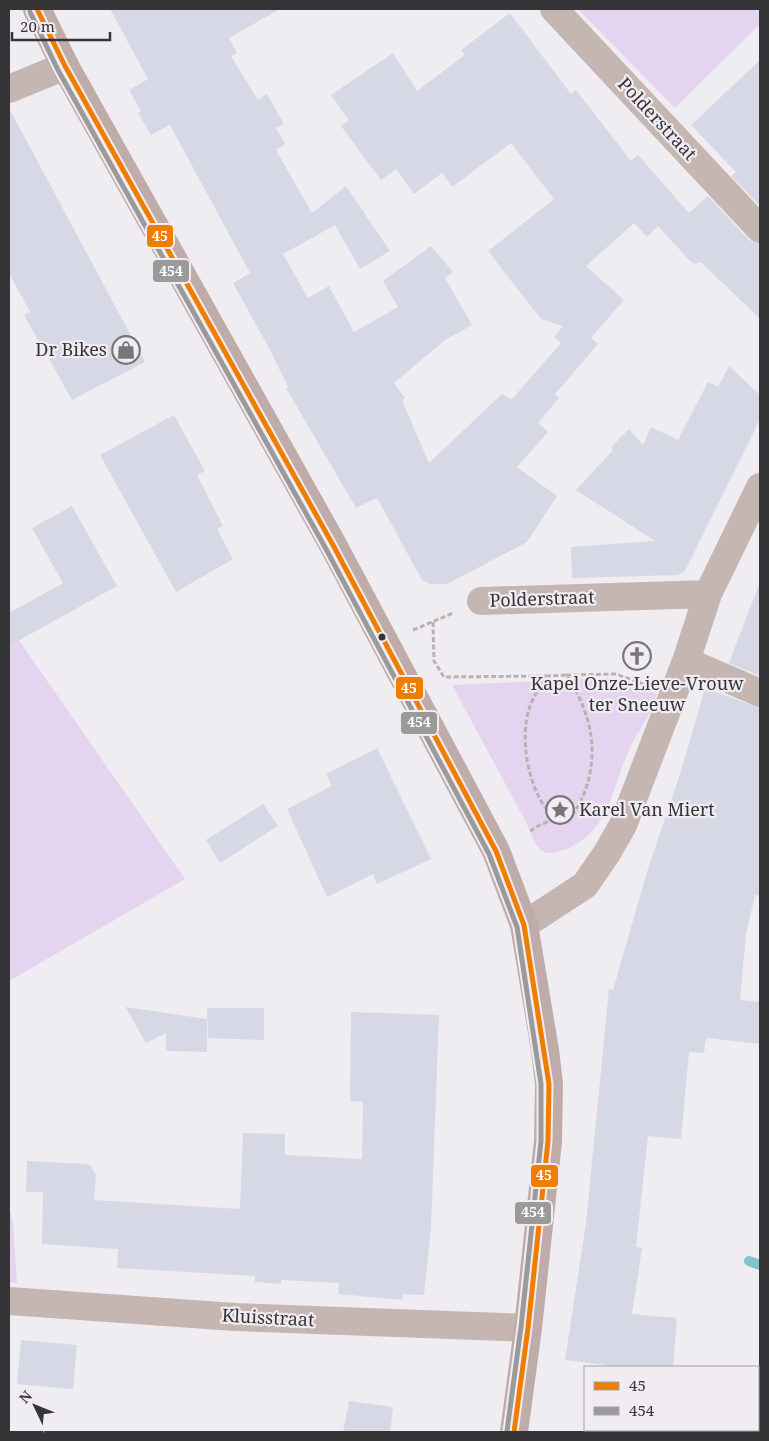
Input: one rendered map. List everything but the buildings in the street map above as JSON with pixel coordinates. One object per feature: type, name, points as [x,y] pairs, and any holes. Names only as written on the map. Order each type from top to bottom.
[{"type":"main road","points":[[36,9],[65,66],[333,545],[496,851],[524,925],[548,1084],[548,1141],[528,1328],[514,1432]]},
{"type":"street","name":"Polderstraat","points":[[554,9],[760,229]]},
{"type":"street","points":[[9,89],[65,66]]},
{"type":"street","points":[[524,925],[585,885],[607,854],[623,825],[686,661],[708,594],[760,487]]},
{"type":"street","name":"Polderstraat","points":[[481,601],[708,594]]},
{"type":"street","points":[[686,661],[760,693]]},
{"type":"street","name":"Kluisstraat","points":[[9,1301],[235,1317],[528,1328]]},
{"type":"path","name":"Polderstraat","points":[[385,643],[481,601]]},
{"type":"path","points":[[433,622],[434,661],[444,677],[616,674],[653,687]]},
{"type":"path","points":[[530,831],[547,822],[573,814],[582,799],[591,776],[593,756],[588,717],[566,675]]},
{"type":"path","points":[[547,676],[530,708],[525,736],[535,790],[549,814],[558,820]]},
{"type":"shaded area","points":[[578,9],[760,9],[760,24],[675,108]]},
{"type":"shaded area","points":[[9,626],[185,879],[9,981]]},
{"type":"shaded area","points":[[616,679],[657,694],[655,701],[630,748],[608,807],[601,820],[580,842],[564,850],[548,853],[542,851],[535,842],[452,685]]},
{"type":"shaded area","points":[[9,1207],[13,1222],[17,1283],[9,1282]]},
{"type":"waterway","points":[[749,1261],[760,1265]]},
{"type":"transit line","name":"45","points":[[37,9],[65,66],[333,545],[496,851],[524,925],[549,1084],[548,1141],[528,1328],[514,1432]]},
{"type":"transit line","name":"454","points":[[30,12],[58,70],[326,549],[489,854],[517,927],[541,1084],[541,1141],[521,1327],[507,1431]]},
{"type":"place","name":"Dr Bikes","points":[[126,350]]},
{"type":"place","name":"Kapel Onze-Lieve-Vrouw ter Sneeuw","points":[[637,656]]},
{"type":"place","name":"Karel Van Miert","points":[[560,810]]}]
